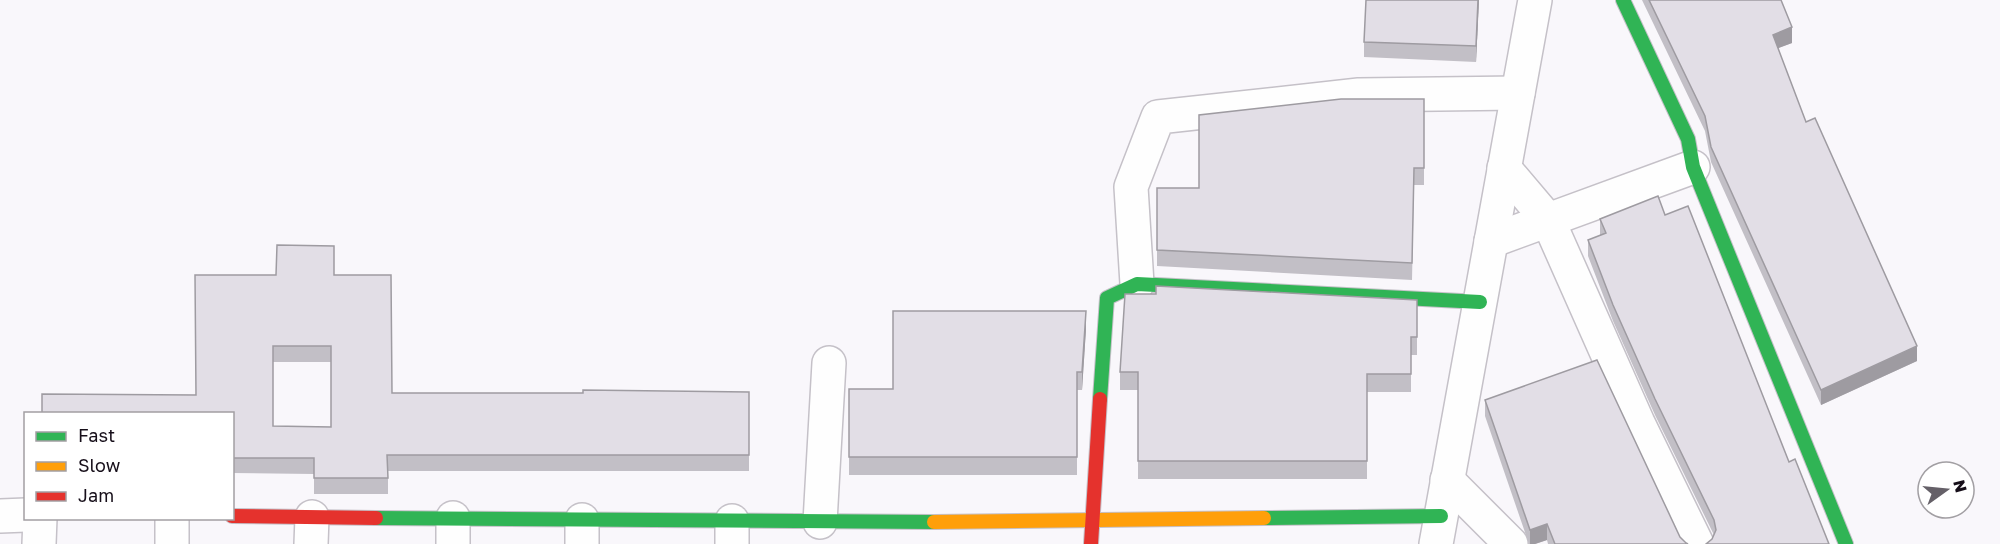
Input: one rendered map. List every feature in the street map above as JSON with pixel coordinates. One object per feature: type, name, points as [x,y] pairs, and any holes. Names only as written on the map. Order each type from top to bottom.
[{"type":"street","points":[[234,516],[311,531],[732,533],[820,522],[1092,520],[1438,530],[1535,0]]},
{"type":"street","points":[[1623,0],[1688,139],[1693,167],[1846,544]]},
{"type":"street","points":[[1137,284],[1131,188],[1158,117],[1359,95],[1518,93]]},
{"type":"street","points":[[1491,241],[1693,167]]},
{"type":"street","points":[[1504,168],[1548,220],[1638,423],[1696,544]]},
{"type":"street","points":[[1091,544],[1107,298],[1137,284],[1480,302]]},
{"type":"street","points":[[820,522],[829,363]]},
{"type":"street","points":[[1448,480],[1511,544]]},
{"type":"street","points":[[0,516],[24,515]]},
{"type":"street","points":[[39,544],[40,520]]},
{"type":"street","points":[[172,520],[172,544]]},
{"type":"building","points":[[1366,0],[1478,0],[1476,46],[1364,42]]},
{"type":"building","points":[[1649,0],[1781,0],[1792,27],[1773,35],[1806,122],[1815,118],[1917,346],[1821,390],[1711,147],[1705,116]]},
{"type":"building","points":[[1341,99],[1424,99],[1424,168],[1414,168],[1412,263],[1157,250],[1157,188],[1199,188],[1199,115]]},
{"type":"building","points":[[1658,196],[1665,215],[1688,206],[1789,462],[1795,459],[1829,544],[1706,544],[1712,539],[1716,530],[1714,520],[1655,399],[1613,305],[1588,240],[1606,233],[1600,219]]},
{"type":"building","points":[[277,245],[334,246],[334,275],[391,275],[392,393],[583,393],[583,390],[749,392],[749,455],[387,455],[388,478],[314,478],[314,458],[234,458],[234,412],[42,412],[42,394],[196,395],[195,275],[276,275]],"holes":[[[273,346],[331,346],[331,427],[273,426]]]},
{"type":"building","points":[[1156,286],[1417,300],[1417,337],[1411,337],[1411,374],[1367,374],[1367,461],[1138,461],[1138,372],[1120,372],[1125,294],[1156,294]]},
{"type":"building","points":[[893,311],[1086,311],[1082,372],[1077,372],[1077,457],[849,457],[849,389],[893,389]]},
{"type":"building","points":[[1597,360],[1680,537],[1688,544],[1555,544],[1547,524],[1530,530],[1485,400]]},
{"type":"traffic: fast","points":[[1623,0],[1688,139],[1693,167],[1846,544]]},
{"type":"traffic: fast","points":[[1100,399],[1107,298],[1137,284],[1480,302]]},
{"type":"traffic: fast","points":[[1264,518],[1441,516]]},
{"type":"traffic: fast","points":[[376,518],[934,522]]},
{"type":"traffic: slow","points":[[934,522],[1264,518]]},
{"type":"traffic: jam","points":[[1091,544],[1100,399]]},
{"type":"traffic: jam","points":[[234,516],[376,518]]}]
